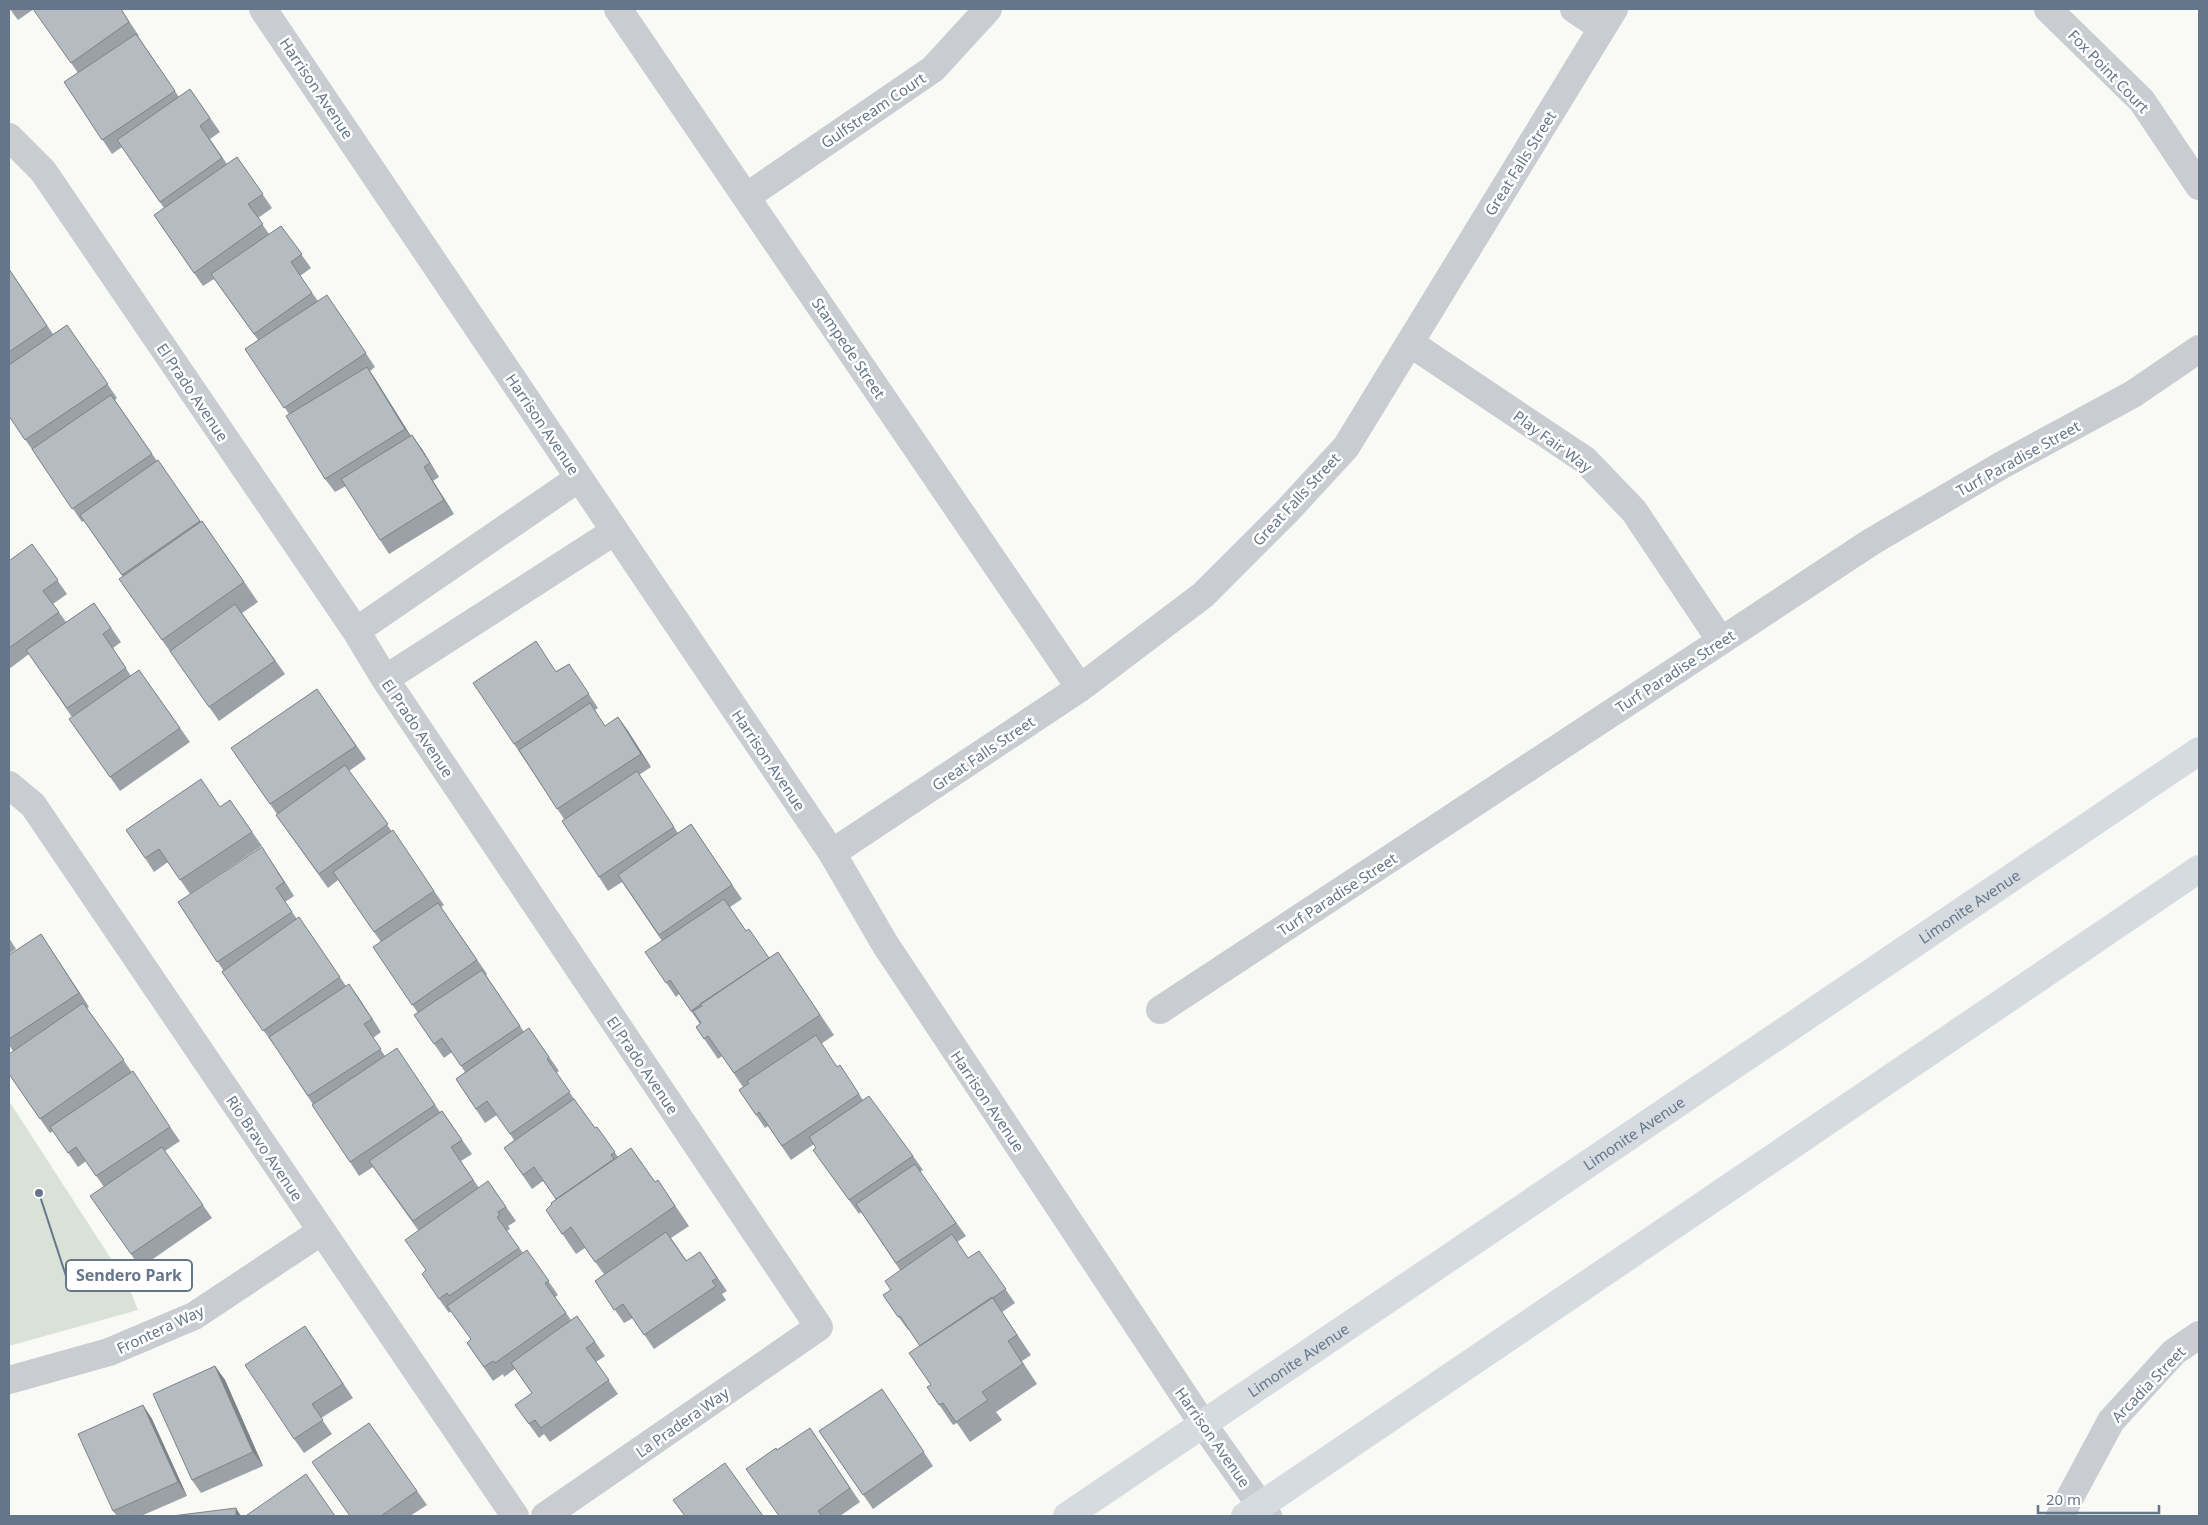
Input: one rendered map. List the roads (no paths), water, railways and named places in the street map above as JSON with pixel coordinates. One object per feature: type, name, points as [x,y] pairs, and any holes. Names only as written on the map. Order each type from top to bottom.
[{"type":"main road","name":"Limonite Avenue","points":[[1067,1516],[2199,751]]},
{"type":"main road","points":[[1258,1513],[2199,869]]},
{"type":"street","name":"Harrison Avenue","points":[[263,9],[832,853],[885,944],[1202,1424],[1258,1513]]},
{"type":"street","name":"Stampede Street","points":[[618,9],[1080,688]]},
{"type":"street","name":"Gulfstream Court","points":[[746,197],[934,68],[988,9]]},
{"type":"street","points":[[1574,9],[1608,18]]},
{"type":"street","name":"Fox Point Court","points":[[2048,9],[2142,101],[2199,186]]},
{"type":"street","name":"Great Falls Street","points":[[832,853],[1080,688],[1203,595],[1288,510],[1346,447],[1608,18]]},
{"type":"street","name":"El Prado Avenue","points":[[9,136],[43,171],[356,631],[385,679],[819,1327]]},
{"type":"street","name":"Play Fair Way","points":[[1410,343],[1585,460],[1634,511],[1721,641]]},
{"type":"street","name":"Turf Paradise Street","points":[[1160,1010],[1871,542],[2002,465],[2133,394],[2199,349]]},
{"type":"street","points":[[356,631],[579,478]]},
{"type":"street","points":[[385,679],[615,531]]},
{"type":"street","name":"Rio Bravo Avenue","points":[[9,785],[33,805],[515,1516]]},
{"type":"street","name":"Frontera Way","points":[[9,1380],[109,1352],[194,1316],[322,1231]]},
{"type":"street","name":"La Pradera Way","points":[[545,1516],[819,1327]]},
{"type":"street","name":"Arcadia Street","points":[[2060,1516],[2111,1421],[2174,1352],[2199,1335]]},
{"type":"place","name":"Sendero Park","points":[[39,1193]]}]
